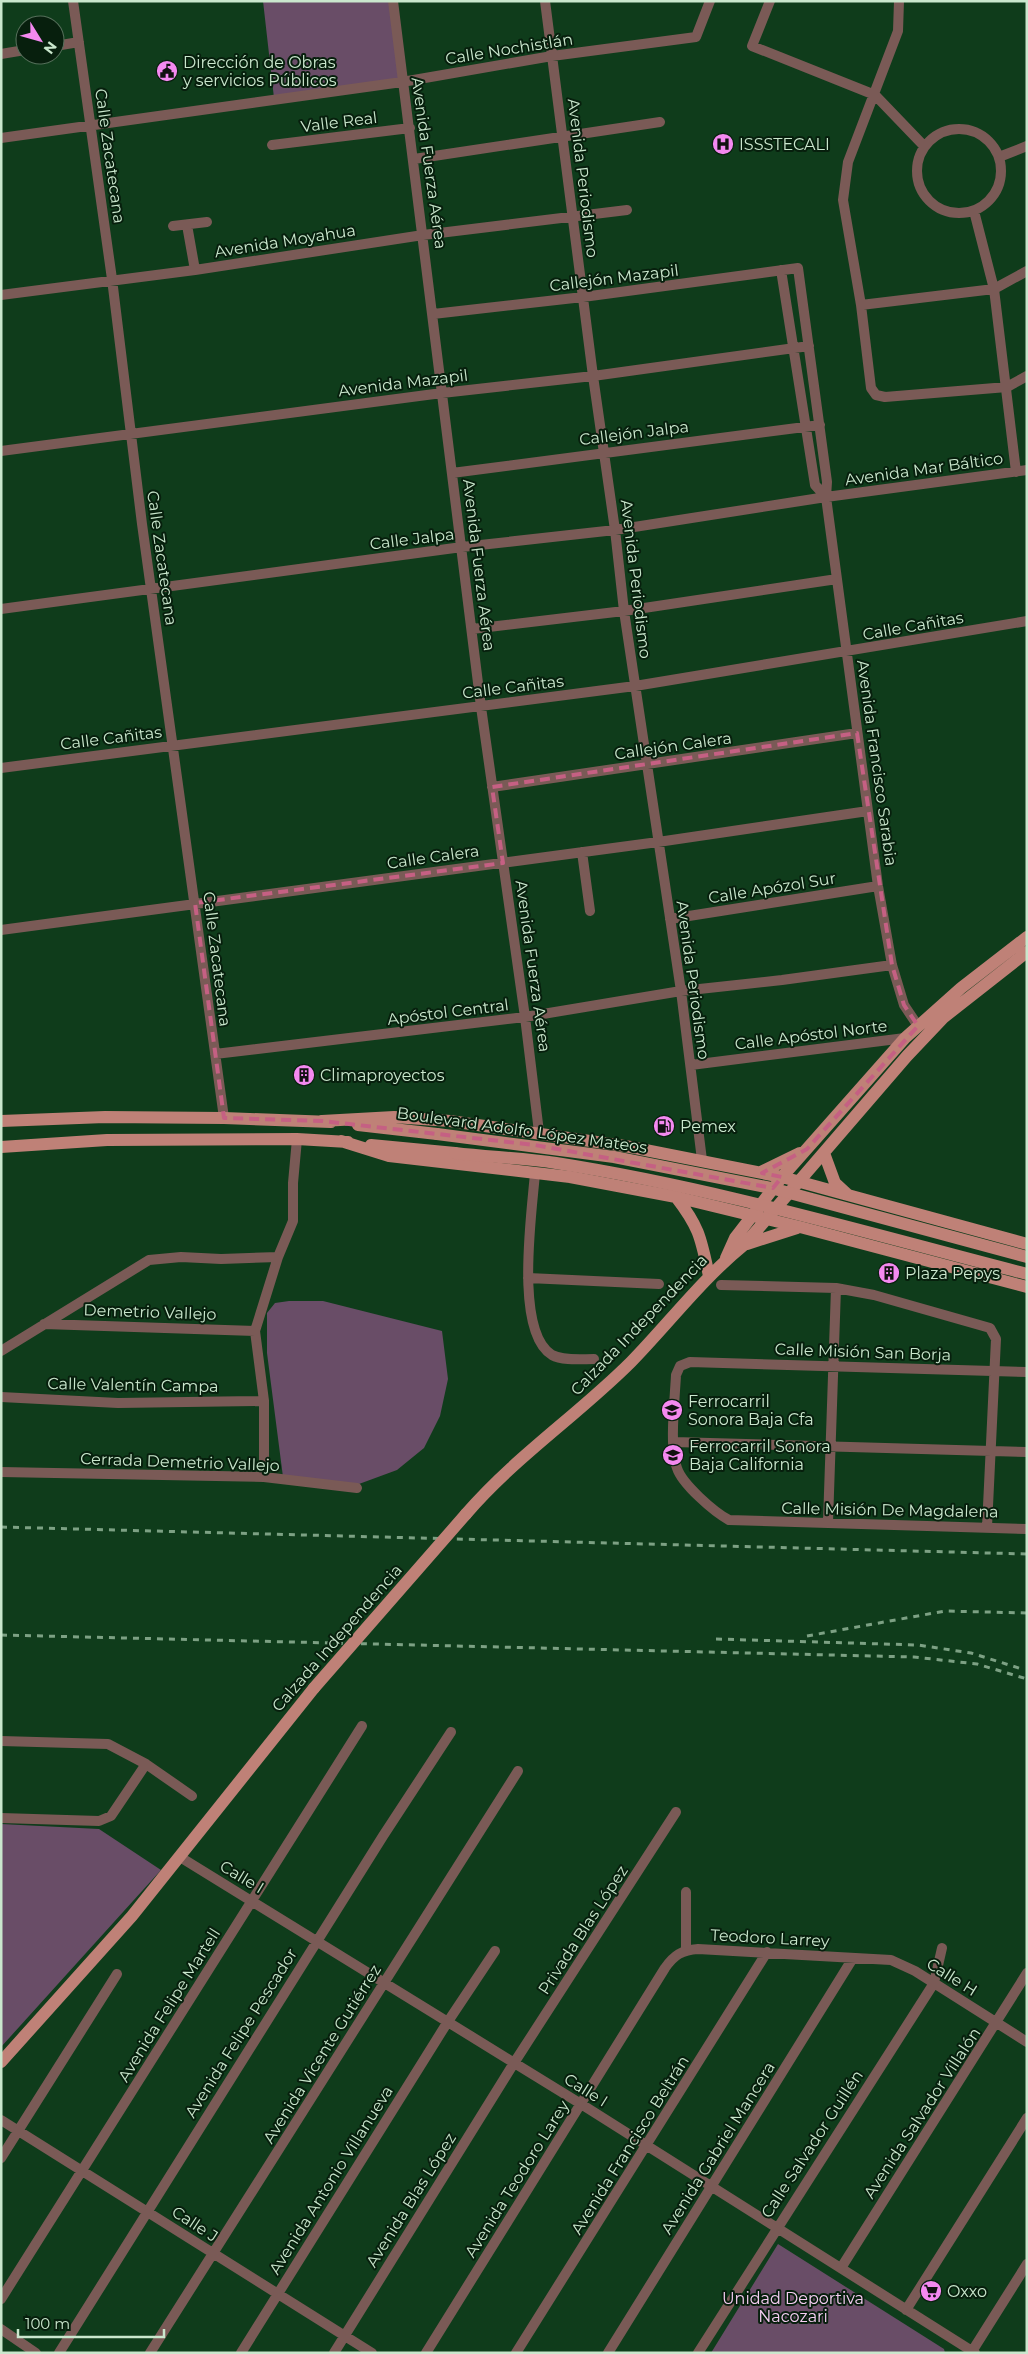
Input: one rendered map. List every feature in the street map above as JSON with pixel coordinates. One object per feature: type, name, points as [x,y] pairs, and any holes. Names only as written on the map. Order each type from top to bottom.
[{"type":"main road","name":"Calzada Independencia","points":[[725,1260],[735,1238],[782,1177],[905,1038],[961,988],[1027,937]]},
{"type":"main road","name":"Calzada Independencia","points":[[1,2062],[132,1916],[314,1688],[466,1514],[502,1476],[630,1362],[709,1276],[745,1244],[907,1056],[943,1018],[1027,952]]},
{"type":"main road","name":"Boulevard Adolfo López Mateos","points":[[1,1121],[104,1117],[322,1121],[614,1157],[772,1188],[1027,1257]]},
{"type":"main road","points":[[322,1121],[394,1117],[450,1121],[540,1132],[702,1160],[782,1177],[1027,1244]]},
{"type":"main road","name":"Boulevard Adolfo López Mateos","points":[[1,1147],[107,1140],[296,1139],[341,1141],[554,1163],[666,1183],[758,1204],[1027,1274]]},
{"type":"main road","points":[[341,1141],[389,1156],[535,1173],[598,1182],[676,1197],[800,1227],[1027,1287]]},
{"type":"main road","points":[[761,1172],[806,1150]]},
{"type":"main road","points":[[824,1152],[836,1183],[850,1196]]},
{"type":"main road","points":[[676,1197],[693,1220],[700,1234],[709,1276]]},
{"type":"main road","points":[[745,1244],[800,1227]]},
{"type":"street","name":"Calle Zacatecana","points":[[73,1],[224,1118]]},
{"type":"street","name":"Avenida Fuerza Aérea","points":[[393,1],[481,707],[526,1017],[540,1132]]},
{"type":"street","name":"Avenida Periodismo","points":[[545,1],[624,611],[691,1065],[702,1160]]},
{"type":"street","name":"Calle Nochistlán","points":[[1,138],[402,82],[552,56],[696,37],[710,1]]},
{"type":"street","points":[[770,1],[752,46],[875,95],[924,146]]},
{"type":"street","points":[[899,1],[898,32],[848,162],[843,200],[861,305],[871,388],[876,395],[886,397],[1007,387],[1027,376]]},
{"type":"street","points":[[65,44],[79,42]]},
{"type":"street","points":[[1,54],[15,52]]},
{"type":"street","points":[[414,159],[660,122]]},
{"type":"street","name":"Valle Real","points":[[272,145],[410,128]]},
{"type":"street","points":[[965,130],[983,137],[993,146],[999,157],[1000,183],[994,195],[985,205],[974,211],[960,214],[947,213],[935,207],[925,198],[918,185],[916,172],[918,158],[924,146],[934,137],[946,131],[965,130]]},
{"type":"street","points":[[999,157],[1027,146]]},
{"type":"street","name":"Avenida Moyahua","points":[[1,295],[112,279],[195,270],[423,235],[573,215],[627,210]]},
{"type":"street","points":[[974,211],[994,289],[1007,387],[1021,471]]},
{"type":"street","points":[[173,226],[206,222]]},
{"type":"street","points":[[188,225],[195,270]]},
{"type":"street","name":"Callejón Mazapil","points":[[433,314],[583,298],[798,268]]},
{"type":"street","name":"Avenida Francisco Sarabia","points":[[798,268],[827,482],[826,498],[878,886],[892,965],[904,1005],[918,1026]]},
{"type":"street","name":"Avenida Francisco Sarabia","points":[[781,270],[815,485],[826,498]]},
{"type":"street","points":[[861,305],[994,289],[1027,271]]},
{"type":"street","name":"Avenida Mazapil","points":[[1,451],[442,393],[593,376],[809,346]]},
{"type":"street","name":"Callejón Jalpa","points":[[452,473],[820,425]]},
{"type":"street","name":"Avenida Mar Báltico","points":[[826,498],[1021,471]]},
{"type":"street","name":"Calle Jalpa","points":[[1,609],[462,547],[615,530],[826,498]]},
{"type":"street","points":[[472,629],[624,611],[837,579]]},
{"type":"street","name":"Calle Cañitas","points":[[1,768],[635,686],[1027,621]]},
{"type":"street","name":"Callejón Calera","points":[[492,787],[857,733]]},
{"type":"street","name":"Calle Calera","points":[[1,930],[658,842],[868,811]]},
{"type":"street","points":[[582,852],[590,911]]},
{"type":"street","name":"Calle Apózol Sur","points":[[670,919],[878,886]]},
{"type":"street","name":"Apóstol Central","points":[[215,1054],[526,1017],[680,991],[892,965]]},
{"type":"street","name":"Calle Apóstol Norte","points":[[691,1065],[905,1038]]},
{"type":"street","points":[[264,1477],[264,1402],[255,1331],[278,1257],[293,1221],[296,1139]]},
{"type":"street","points":[[535,1173],[528,1278],[529,1309],[543,1346],[553,1356],[594,1359]]},
{"type":"street","points":[[1,1351],[149,1260],[182,1256],[221,1259],[278,1257]]},
{"type":"street","points":[[528,1278],[660,1284]]},
{"type":"street","points":[[722,1285],[836,1288],[874,1295],[987,1326],[994,1332],[996,1339],[987,1527]]},
{"type":"street","points":[[828,1522],[835,1368],[836,1288]]},
{"type":"street","name":"Demetrio Vallejo","points":[[44,1324],[255,1331]]},
{"type":"street","name":"Calle Misión San Borja","points":[[699,1361],[835,1368],[1027,1372]]},
{"type":"street","name":"Calle Misión De Magdalena","points":[[699,1361],[684,1364],[676,1375],[674,1442],[677,1469],[710,1508],[729,1520],[1027,1529]]},
{"type":"street","name":"Calle Valentín Campa","points":[[1,1397],[118,1403],[264,1402]]},
{"type":"street","points":[[674,1442],[1027,1452]]},
{"type":"street","name":"Cerrada Demetrio Vallejo","points":[[1,1472],[264,1477],[357,1488]]},
{"type":"street","name":"Avenida Felipe Martell","points":[[1,2299],[83,2172],[251,1900],[362,1726]]},
{"type":"street","name":"Avenida Felipe Pescador","points":[[60,2353],[147,2210],[451,1732]]},
{"type":"street","points":[[1,1741],[108,1744],[146,1764],[192,1796]]},
{"type":"street","points":[[1,1818],[98,1821],[111,1816],[146,1764]]},
{"type":"street","name":"Avenida Vicente Gutiérrez","points":[[150,2353],[518,1771]]},
{"type":"street","name":"Privada Blas López","points":[[514,2063],[676,1812]]},
{"type":"street","name":"Calle I","points":[[180,1857],[581,2104],[972,2352]]},
{"type":"street","points":[[686,1892],[686,1950]]},
{"type":"street","name":"Calle Salvador Guillén","points":[[698,2353],[934,1982],[942,1948]]},
{"type":"street","name":"Teodoro Larrey","points":[[686,1950],[767,1952],[853,1958]]},
{"type":"street","name":"Avenida Teodoro Larey","points":[[426,2353],[665,1968],[671,1960],[686,1950]]},
{"type":"street","name":"Avenida Antonio Villanueva","points":[[240,2353],[448,2023],[496,1951]]},
{"type":"street","name":"Avenida Francisco Beltrán","points":[[516,2353],[767,1952]]},
{"type":"street","name":"Calle H","points":[[853,1958],[898,1962],[934,1982],[1027,2042]]},
{"type":"street","name":"Avenida Gabriel Mancera","points":[[608,2353],[853,1958]]},
{"type":"street","name":"Avenida Salvador Villalón","points":[[841,2268],[1027,1973]]},
{"type":"street","points":[[1,2158],[117,1974]]},
{"type":"street","name":"Avenida Blas López","points":[[334,2353],[514,2063]]},
{"type":"street","points":[[906,2310],[1027,2118]]},
{"type":"street","name":"Calle J","points":[[1,2120],[372,2353]]},
{"type":"street","points":[[972,2352],[1027,2264]]},
{"type":"street","points":[[1,2329],[36,2353]]},
{"type":"highlighted area","points":[[857,733],[892,965],[904,1005],[918,1026],[807,1149],[762,1173],[782,1177],[773,1188],[535,1145],[322,1121],[224,1118],[195,903],[503,863],[492,787]]},
{"type":"green space","points":[[263,1],[389,1],[403,79],[274,98]]},
{"type":"green space","points":[[323,1301],[442,1331],[448,1379],[440,1416],[424,1448],[397,1470],[359,1484],[283,1477],[267,1353],[267,1313],[275,1303]]},
{"type":"green space","points":[[1,1824],[99,1829],[161,1870],[1,2047]]},
{"type":"green space","name":"Unidad Deportiva Nacozari","points":[[778,2244],[944,2349],[945,2353],[711,2353]]},
{"type":"railway","points":[[1,1527],[1027,1554]]},
{"type":"railway","points":[[807,1636],[945,1611],[1027,1613]]},
{"type":"railway","points":[[1,1635],[914,1657],[977,1664],[1027,1679]]},
{"type":"railway","points":[[716,1639],[918,1645],[971,1653],[1022,1669]]},
{"type":"place","name":"Dirección de Obras y servicios Públicos","points":[[167,71]]},
{"type":"place","name":"ISSSTECALI","points":[[723,144]]},
{"type":"place","name":"Climaproyectos","points":[[304,1075]]},
{"type":"place","name":"Pemex","points":[[664,1126]]},
{"type":"place","name":"Plaza Pepys","points":[[889,1273]]},
{"type":"place","name":"Ferrocarril Sonora Baja Cfa","points":[[672,1410]]},
{"type":"place","name":"Ferrocarril Sonora Baja California","points":[[673,1455]]},
{"type":"place","name":"Oxxo","points":[[931,2291]]}]
